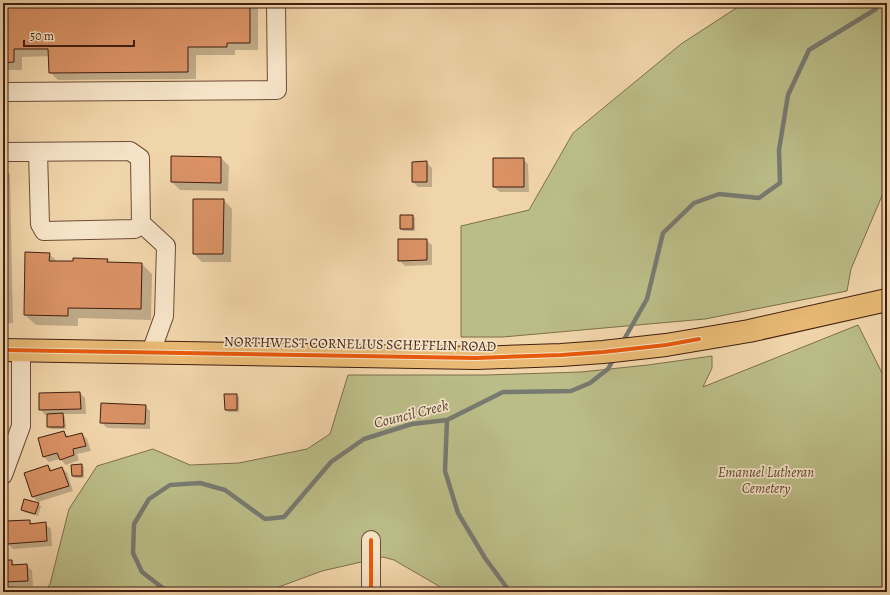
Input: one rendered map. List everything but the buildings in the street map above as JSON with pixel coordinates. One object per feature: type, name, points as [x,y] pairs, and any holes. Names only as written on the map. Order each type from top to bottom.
[{"type":"main road","name":"NORTHWEST CORNELIUS SCHEFFLIN ROAD","points":[[12,350],[476,358],[561,355],[596,353],[699,340],[757,329],[887,300]]},
{"type":"street","points":[[3,92],[276,90],[276,3]]},
{"type":"street","points":[[3,152],[130,151],[140,158],[141,223],[135,229],[44,231],[40,224],[38,152]]},
{"type":"street","points":[[141,223],[166,246],[164,316],[151,352]]},
{"type":"street","points":[[3,475],[21,426],[12,350]]},
{"type":"street","points":[[371,540],[371,592]]},
{"type":"green space","points":[[744,3],[887,3],[887,184],[851,269],[847,291],[705,319],[503,337],[461,337],[461,226],[529,210],[573,133],[681,44]]},
{"type":"green space","name":"Emanuel Lutheran Cemetery","points":[[858,325],[887,383],[887,592],[449,592],[394,560],[383,557],[322,571],[265,592],[45,592],[50,584],[69,509],[97,466],[153,449],[190,465],[239,463],[307,449],[330,434],[348,375],[486,375],[581,372],[712,356],[712,368],[703,387]]},
{"type":"waterway","name":"Council Creek","points":[[622,343],[647,299],[663,233],[694,203],[719,194],[759,198],[780,183],[779,150],[788,95],[809,50],[876,9],[878,3]]},
{"type":"waterway","name":"Council Creek","points":[[168,592],[142,572],[133,553],[134,524],[149,499],[170,485],[200,483],[225,490],[265,519],[284,517],[331,462],[364,439],[412,424],[447,420],[503,392],[571,391],[590,383],[608,369],[614,358]]},
{"type":"waterway","points":[[447,420],[445,471],[458,513],[485,558],[510,592]]},
{"type":"cycle path","points":[[3,350],[476,358],[603,352],[666,345],[699,339]]},
{"type":"cycle path","points":[[371,540],[371,592]]}]
